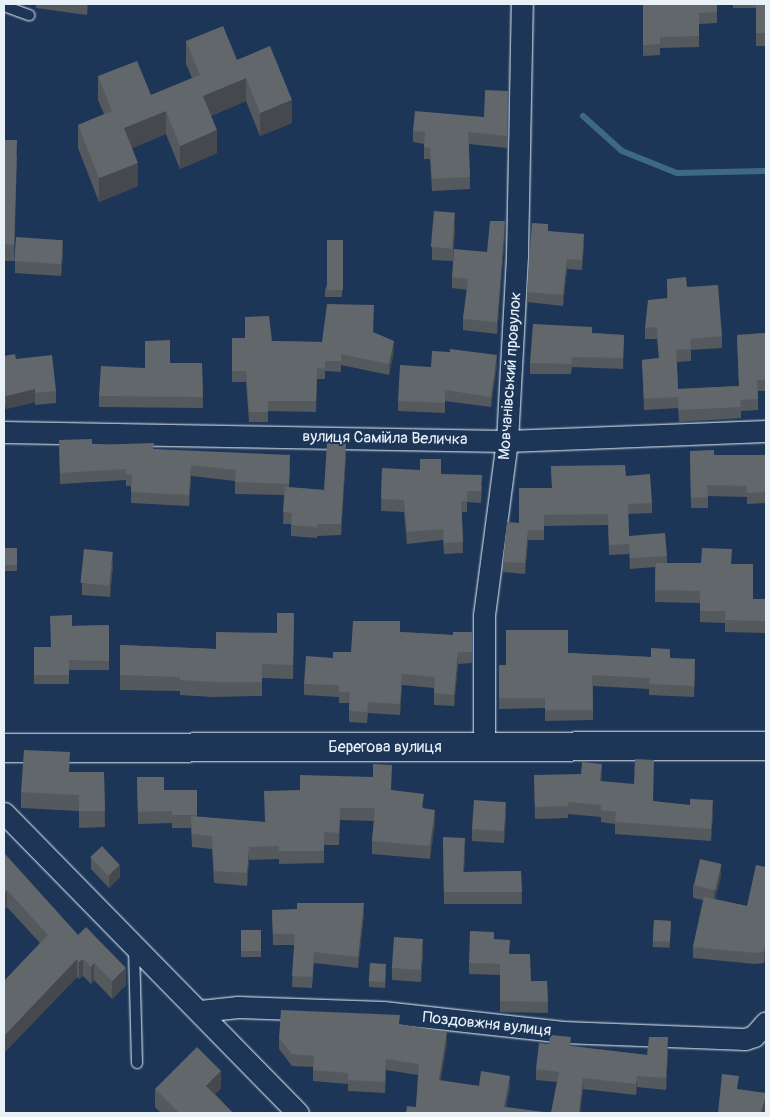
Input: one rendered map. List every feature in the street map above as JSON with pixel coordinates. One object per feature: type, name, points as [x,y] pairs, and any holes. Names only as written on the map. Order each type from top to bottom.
[{"type":"street","name":"Мовчанівський провулок","points":[[484,747],[484,615],[507,441],[517,255],[522,4]]},
{"type":"street","name":"вулиця Самійла Величка","points":[[4,432],[507,441],[766,431]]},
{"type":"street","name":"Берегова вулиця","points":[[4,748],[766,746]]},
{"type":"street","points":[[4,813],[298,1113]]},
{"type":"street","name":"Поздовжня вулиця","points":[[200,1011],[238,1007],[383,1012],[563,1032],[745,1039],[754,1036],[766,1022]]},
{"type":"lane","points":[[4,6],[29,15]]},
{"type":"lane","points":[[134,944],[137,1063]]},
{"type":"building","points":[[643,4],[717,4],[717,12],[699,13],[699,36],[660,37],[660,44],[643,45]]},
{"type":"building","points":[[756,4],[766,4],[766,33],[756,33]]},
{"type":"building","points":[[223,26],[237,60],[270,46],[292,100],[260,113],[246,78],[203,96],[217,130],[180,146],[166,111],[124,128],[138,163],[99,178],[78,125],[112,111],[98,76],[137,61],[151,95],[200,75],[186,41]]},
{"type":"building","points":[[485,90],[508,91],[507,136],[468,132],[470,177],[432,179],[430,148],[424,147],[425,132],[413,131],[415,111],[484,117]]},
{"type":"building","points":[[4,140],[17,140],[14,245],[4,244]]},
{"type":"building","points":[[434,211],[455,213],[452,249],[431,247]]},
{"type":"building","points":[[490,221],[505,221],[497,322],[463,319],[468,279],[452,277],[454,249],[487,252]]},
{"type":"building","points":[[532,223],[548,224],[548,231],[584,234],[582,260],[567,259],[563,295],[527,292]]},
{"type":"building","points":[[16,237],[63,240],[61,264],[14,261]]},
{"type":"building","points":[[327,240],[343,240],[343,290],[327,290]]},
{"type":"building","points":[[686,277],[687,287],[718,285],[722,336],[690,339],[691,349],[676,350],[678,389],[739,386],[737,335],[766,333],[766,380],[757,380],[758,399],[740,400],[741,407],[679,410],[678,397],[644,399],[642,360],[659,358],[657,327],[645,328],[648,300],[668,298],[667,279]]},
{"type":"building","points":[[327,304],[374,305],[373,332],[394,341],[389,364],[341,354],[341,361],[325,361],[325,369],[317,368],[316,401],[268,401],[268,412],[249,412],[246,371],[232,371],[232,338],[245,338],[245,317],[269,316],[272,341],[322,342]]},
{"type":"building","points":[[533,324],[592,327],[592,333],[624,335],[623,358],[572,357],[571,364],[530,363]]},
{"type":"building","points":[[170,340],[170,363],[202,363],[203,397],[99,396],[101,366],[145,368],[145,341]]},
{"type":"building","points":[[450,349],[497,355],[491,397],[445,390],[445,403],[398,401],[400,365],[431,367],[432,351],[450,352]]},
{"type":"building","points":[[15,354],[16,359],[52,355],[56,391],[35,393],[35,389],[6,396],[4,388],[4,356]]},
{"type":"building","points":[[92,439],[92,445],[154,443],[153,449],[290,455],[289,484],[235,482],[236,470],[191,465],[189,495],[131,492],[132,475],[126,474],[126,469],[60,473],[59,440]]},
{"type":"building","points":[[327,443],[346,444],[341,524],[317,524],[317,527],[291,525],[292,513],[283,512],[285,487],[324,490]]},
{"type":"building","points":[[714,450],[714,455],[766,455],[766,492],[747,493],[747,486],[707,485],[708,497],[691,498],[690,451]]},
{"type":"building","points":[[420,459],[441,459],[441,474],[482,475],[481,491],[467,491],[467,501],[461,501],[463,542],[444,543],[443,529],[407,532],[404,500],[381,499],[382,468],[420,470]]},
{"type":"building","points":[[625,465],[626,476],[650,474],[652,503],[628,504],[629,536],[665,533],[667,556],[630,558],[629,540],[629,544],[609,545],[608,514],[544,515],[544,530],[528,530],[525,563],[503,562],[507,522],[519,523],[519,488],[552,488],[551,466]]},
{"type":"building","points":[[4,548],[17,548],[17,565],[4,565]]},
{"type":"building","points":[[702,548],[732,549],[731,564],[753,564],[753,599],[766,599],[766,621],[725,620],[726,611],[700,611],[700,591],[655,590],[656,563],[701,563]]},
{"type":"building","points":[[84,549],[113,552],[109,586],[80,583]]},
{"type":"building","points":[[277,613],[294,613],[293,665],[262,664],[262,682],[213,682],[180,680],[180,677],[120,675],[120,645],[216,649],[216,632],[277,633]]},
{"type":"building","points":[[72,615],[72,626],[109,625],[109,661],[69,660],[69,675],[34,675],[34,647],[51,647],[50,616]]},
{"type":"building","points":[[353,621],[400,621],[400,632],[453,635],[453,632],[472,632],[472,652],[458,652],[454,695],[434,693],[435,677],[402,674],[400,704],[368,702],[367,712],[349,711],[350,692],[339,692],[339,685],[304,684],[306,656],[333,658],[333,652],[351,652]]},
{"type":"building","points":[[506,630],[568,630],[568,653],[651,657],[651,648],[670,649],[670,658],[695,659],[694,686],[649,684],[650,678],[592,675],[593,710],[545,710],[545,698],[499,698],[499,665],[506,665]]},
{"type":"building","points":[[24,750],[70,752],[69,772],[104,772],[105,811],[79,811],[79,795],[21,792]]},
{"type":"building","points":[[635,759],[654,760],[653,801],[690,805],[690,799],[713,800],[711,829],[615,822],[616,812],[601,810],[601,805],[568,802],[568,806],[535,807],[534,775],[581,774],[582,762],[602,764],[600,781],[634,784]]},
{"type":"building","points":[[373,764],[392,765],[391,790],[424,794],[422,808],[435,810],[430,846],[372,841],[375,808],[340,808],[339,833],[324,832],[324,851],[279,851],[279,846],[249,847],[247,873],[214,871],[212,836],[192,834],[191,816],[265,822],[264,791],[300,790],[300,775],[373,777]]},
{"type":"building","points":[[137,777],[164,777],[164,790],[197,790],[197,815],[172,815],[172,811],[138,812]]},
{"type":"building","points":[[474,800],[506,802],[504,831],[472,829]]},
{"type":"building","points":[[443,837],[465,838],[463,872],[521,871],[522,892],[444,892]]},
{"type":"building","points":[[102,846],[120,865],[108,876],[90,857]]},
{"type":"building","points":[[4,853],[78,935],[86,927],[126,968],[112,981],[94,963],[91,967],[83,959],[79,962],[77,959],[4,1036],[4,981],[48,935],[7,890],[4,894]]},
{"type":"building","points":[[700,859],[721,864],[715,890],[694,885]]},
{"type":"building","points":[[756,865],[766,867],[766,940],[764,952],[755,953],[693,947],[704,897],[747,906]]},
{"type":"building","points":[[297,903],[364,903],[358,957],[314,952],[312,977],[292,976],[295,934],[273,934],[272,910],[297,909]]},
{"type":"building","points":[[654,920],[671,921],[670,942],[653,941]]},
{"type":"building","points":[[241,930],[261,930],[261,951],[241,951]]},
{"type":"building","points":[[470,931],[494,932],[494,939],[510,940],[509,954],[530,954],[531,981],[547,981],[548,1002],[500,1001],[500,964],[469,963]]},
{"type":"building","points":[[394,937],[423,939],[421,970],[392,968]]},
{"type":"building","points":[[370,963],[386,964],[385,982],[369,981]]},
{"type":"building","points":[[281,1010],[400,1015],[399,1024],[447,1032],[439,1080],[479,1086],[481,1071],[510,1076],[504,1107],[551,1113],[406,1113],[407,1106],[416,1107],[419,1064],[386,1059],[385,1082],[348,1080],[348,1073],[313,1070],[314,1056],[292,1054],[279,1038]]},
{"type":"building","points":[[550,1035],[571,1037],[570,1046],[647,1055],[649,1037],[668,1037],[666,1078],[637,1076],[636,1084],[583,1078],[579,1113],[551,1113],[559,1072],[536,1069],[539,1043],[549,1044]]},
{"type":"building","points":[[197,1047],[221,1071],[206,1086],[233,1113],[179,1113],[155,1089]]},
{"type":"building","points":[[722,1074],[739,1076],[737,1089],[766,1093],[761,1113],[718,1113]]},
{"type":"waterway","points":[[583,116],[622,151],[677,173],[766,171]]}]
